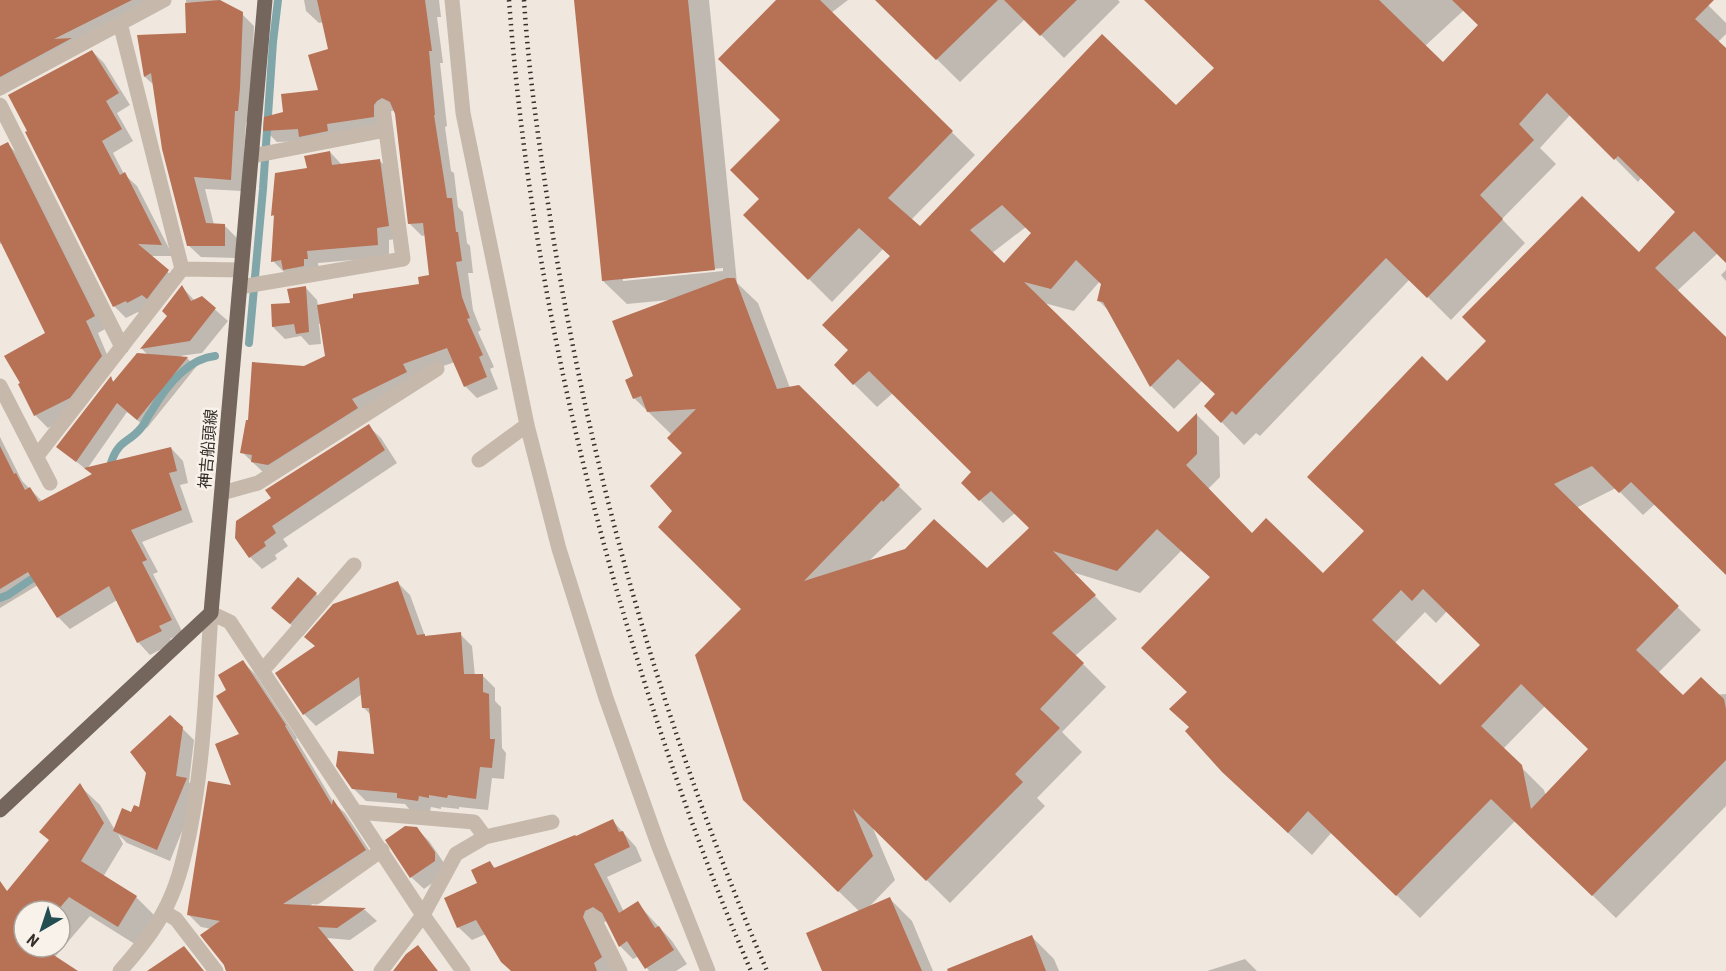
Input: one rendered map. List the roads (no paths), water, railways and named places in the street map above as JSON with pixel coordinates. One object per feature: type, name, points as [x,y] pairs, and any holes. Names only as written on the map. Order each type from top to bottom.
[{"type":"main road","name":"神吉船頭線","points":[[211,613],[265,0]]},
{"type":"main road","points":[[0,810],[211,613]]},
{"type":"street","points":[[0,88],[164,0]]},
{"type":"street","points":[[452,0],[463,112],[527,425],[559,549],[606,698],[659,847],[708,971]]},
{"type":"street","points":[[120,23],[182,269]]},
{"type":"street","points":[[0,105],[122,346]]},
{"type":"street","points":[[240,286],[403,259],[383,108]]},
{"type":"street","points":[[252,156],[386,130]]},
{"type":"street","points":[[182,269],[241,270]]},
{"type":"street","points":[[37,456],[182,269]]},
{"type":"street","points":[[222,493],[258,483],[437,369]]},
{"type":"street","points":[[0,386],[50,483]]},
{"type":"street","points":[[478,460],[527,425]]},
{"type":"street","points":[[263,670],[354,565]]},
{"type":"street","points":[[120,971],[145,942],[164,912],[181,872],[201,762],[211,613],[230,622],[423,915],[463,971]]},
{"type":"street","points":[[357,812],[474,822],[485,837]]},
{"type":"street","points":[[381,971],[423,915],[456,854],[485,837],[552,822]]},
{"type":"street","points":[[316,897],[382,850]]},
{"type":"street","points":[[164,912],[176,919],[216,971]]},
{"type":"street","points":[[593,917],[620,971]]},
{"type":"waterway","points":[[249,343],[278,0]]},
{"type":"waterway","points":[[114,470],[111,463],[117,450],[137,433],[177,376],[204,358],[215,356]]},
{"type":"waterway","points":[[0,598],[39,574]]},
{"type":"railway","points":[[509,0],[527,169],[540,254],[555,337],[593,504],[640,668],[691,821],[751,971]]},
{"type":"railway","points":[[524,0],[532,89],[553,236],[570,330],[612,517],[666,702],[730,882],[767,971]]}]
